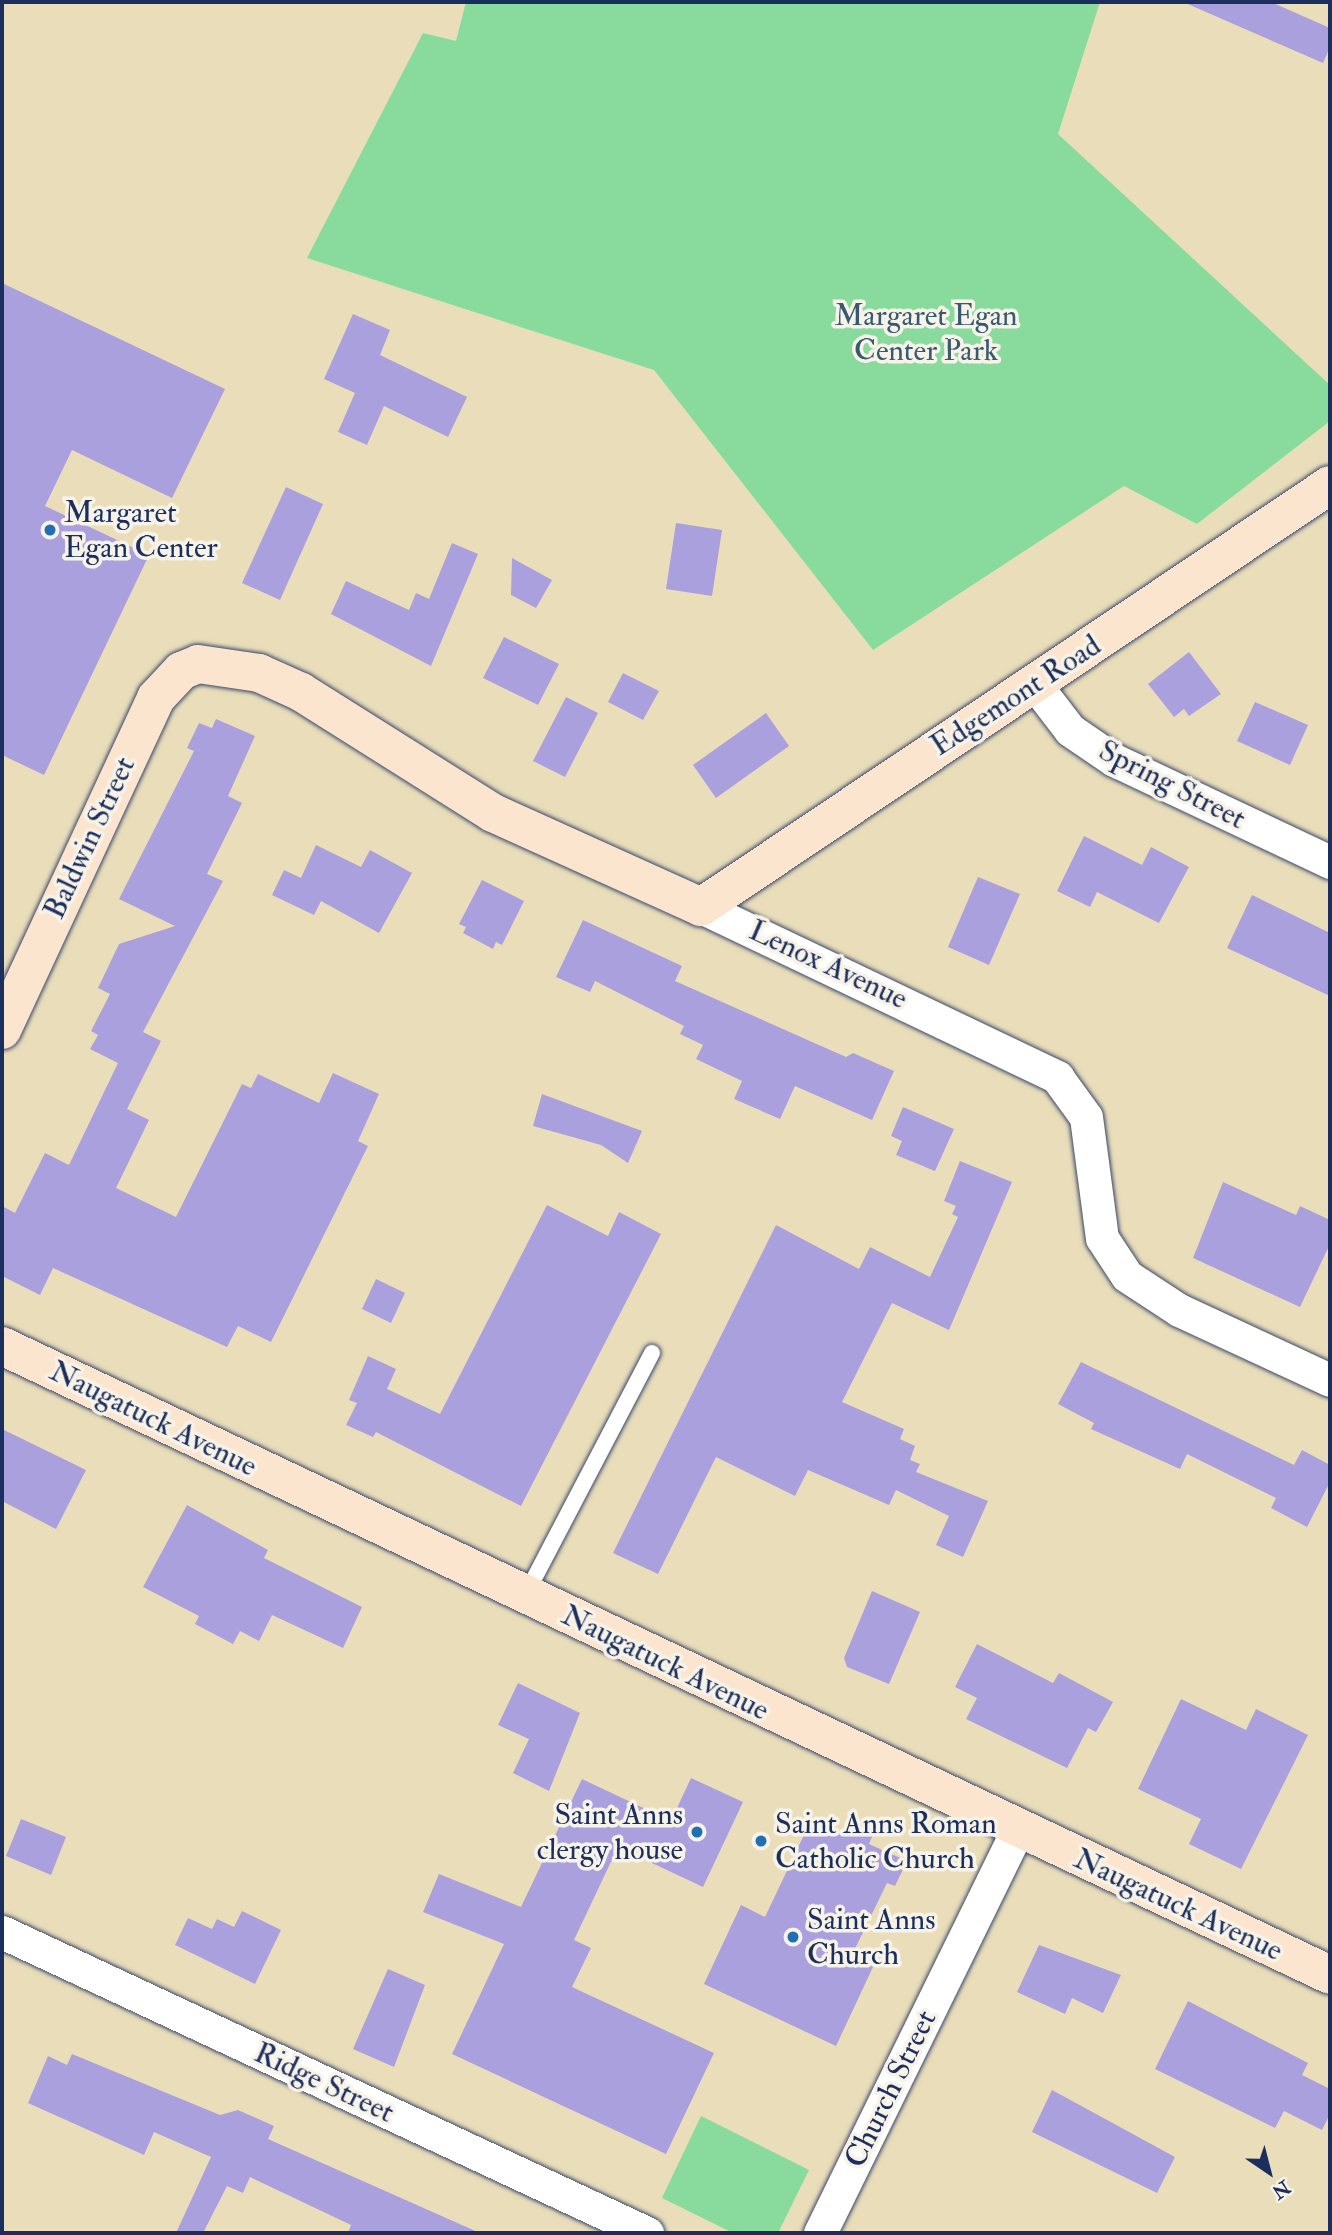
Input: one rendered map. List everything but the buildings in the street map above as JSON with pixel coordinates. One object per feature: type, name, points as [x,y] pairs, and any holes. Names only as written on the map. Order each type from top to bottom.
[{"type":"street","name":"Edgemont Road","points":[[701,907],[1330,485]]},
{"type":"street","name":"Lenox Avenue","points":[[198,664],[258,673],[301,692],[493,813],[701,907],[1057,1077],[1086,1117],[1102,1238],[1127,1276],[1179,1310],[1330,1380]]},
{"type":"street","name":"Baldwin Street","points":[[2,1030],[156,698],[181,671],[198,664]]},
{"type":"street","name":"Spring Street","points":[[1034,683],[1070,730],[1114,760],[1330,862]]},
{"type":"street","name":"Naugatuck Avenue","points":[[2,1346],[1017,1831],[1330,1975]]},
{"type":"street","name":"Church Street","points":[[820,2233],[1017,1831]]},
{"type":"street","name":"Ridge Street","points":[[2,1932],[647,2233]]},
{"type":"lane","points":[[525,1596],[652,1353]]},
{"type":"green space","name":"Margaret Egan Center Park","points":[[466,2],[1100,2],[1058,134],[1330,385],[1330,421],[1197,524],[1124,486],[873,650],[654,370],[307,258],[423,33],[456,41]]},
{"type":"green space","points":[[701,2116],[809,2170],[778,2233],[733,2233],[662,2198]]},
{"type":"place","name":"Margaret Egan Center","points":[[50,530]]},
{"type":"place","name":"Saint Anns clergy house","points":[[697,1832]]},
{"type":"place","name":"Saint Anns Roman Catholic Church","points":[[761,1841]]},
{"type":"place","name":"Saint Anns Church","points":[[793,1937]]}]
